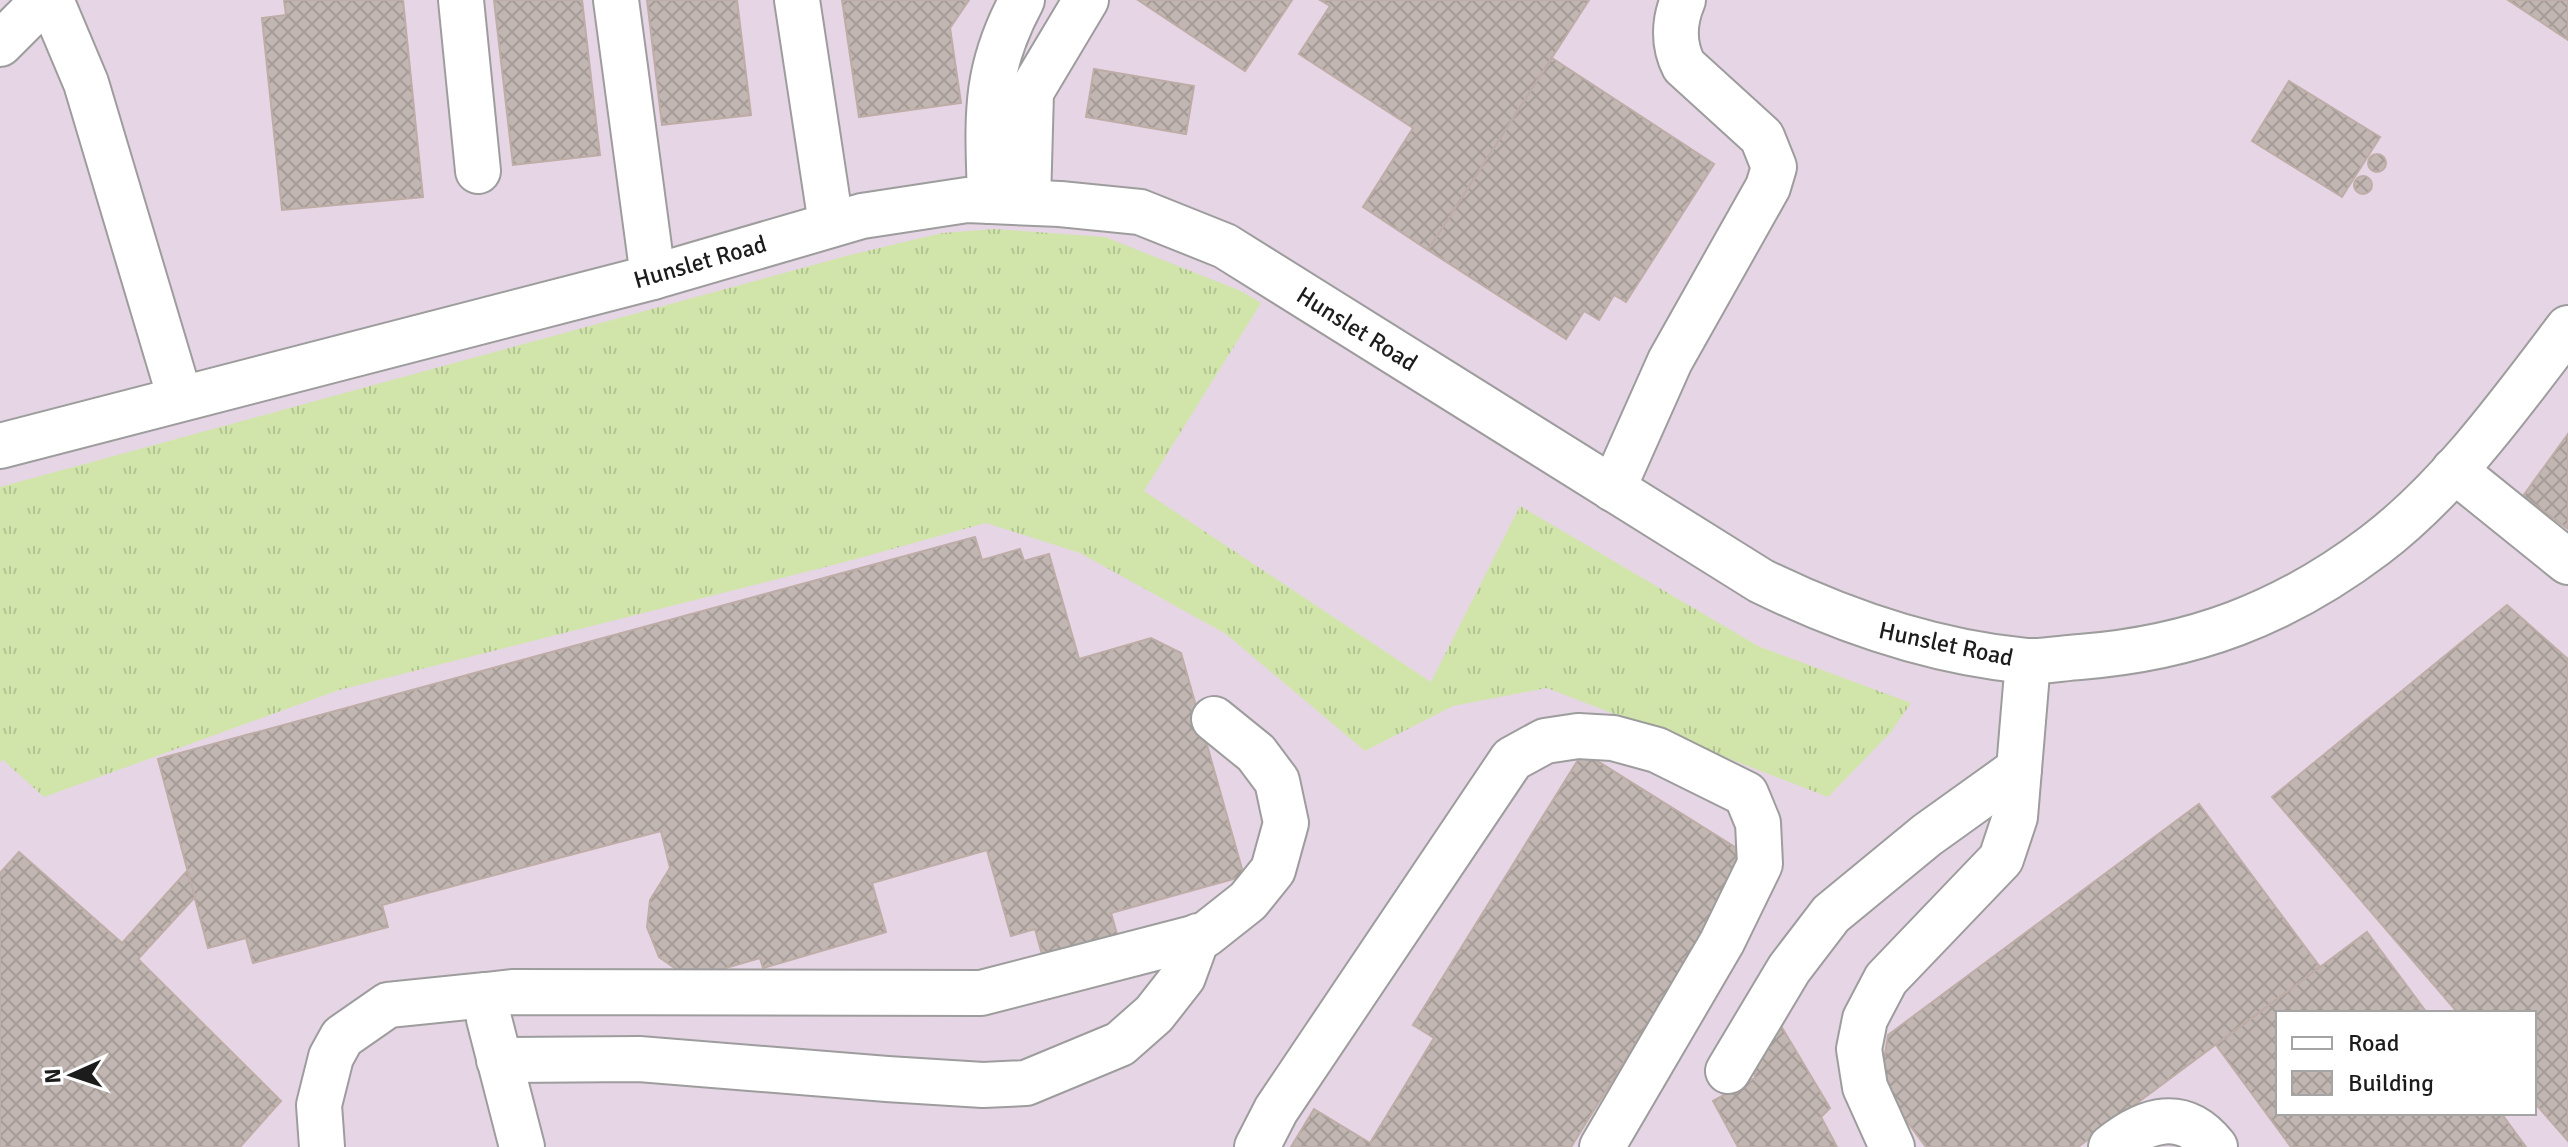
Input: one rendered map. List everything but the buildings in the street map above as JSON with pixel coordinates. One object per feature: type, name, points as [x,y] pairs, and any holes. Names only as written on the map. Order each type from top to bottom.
[{"type":"lane","points":[[0,44],[44,0]]},
{"type":"lane","points":[[51,0],[86,83],[180,398]]},
{"type":"lane","points":[[461,0],[478,171]]},
{"type":"lane","points":[[616,0],[653,277]]},
{"type":"lane","points":[[797,0],[831,224]]},
{"type":"lane","points":[[1009,202],[989,87],[997,55],[1022,0]]},
{"type":"lane","points":[[1009,202],[1031,92],[1086,0]]},
{"type":"lane","points":[[1613,489],[1670,361],[1768,187],[1774,167],[1762,137],[1684,66],[1676,22],[1683,0]]},
{"type":"lane","name":"Hunslet Road","points":[[0,446],[653,277],[831,224],[967,200],[1140,212],[1225,246],[1761,581],[1829,614],[1893,637],[2028,661],[2117,654],[2197,639],[2295,598],[2377,544],[2454,470],[2568,328]]},
{"type":"lane","points":[[2454,470],[2568,562]]},
{"type":"lane","points":[[1892,1147],[1865,1087],[1859,1049],[1865,1019],[1886,979],[2001,859],[2015,817],[2028,661]]},
{"type":"lane","points":[[322,1147],[319,1105],[331,1057],[342,1037],[388,1005],[512,992],[981,993],[1198,936],[1248,901],[1273,870],[1286,823],[1277,781],[1256,753],[1214,719]]},
{"type":"lane","points":[[1257,1147],[1276,1110],[1512,759],[1545,741],[1578,736],[1613,738],[1657,750],[1713,776],[1746,794],[1758,823],[1760,864],[1722,942],[1602,1147]]},
{"type":"lane","points":[[1728,1071],[1789,969],[1831,914],[1927,835],[2019,769]]},
{"type":"lane","points":[[499,1060],[639,1059],[983,1085],[1026,1083],[1120,1044],[1154,1014],[1183,977],[1198,936]]},
{"type":"lane","points":[[486,995],[522,1147]]},
{"type":"lane","points":[[2111,1147],[2129,1132],[2148,1124],[2175,1120],[2193,1126],[2215,1147]]},
{"type":"shaded area","points":[[0,0],[2568,0],[2568,1147],[0,1147]]},
{"type":"green space","points":[[995,229],[1105,237],[1241,291],[1261,303],[1144,491],[1431,682],[1520,506],[1758,646],[1911,703],[1891,732],[1828,797],[1547,688],[1453,706],[1365,751],[1226,634],[1080,553],[986,523],[845,562],[339,690],[44,797],[3,760],[0,762],[0,487],[850,255],[942,233]]}]
